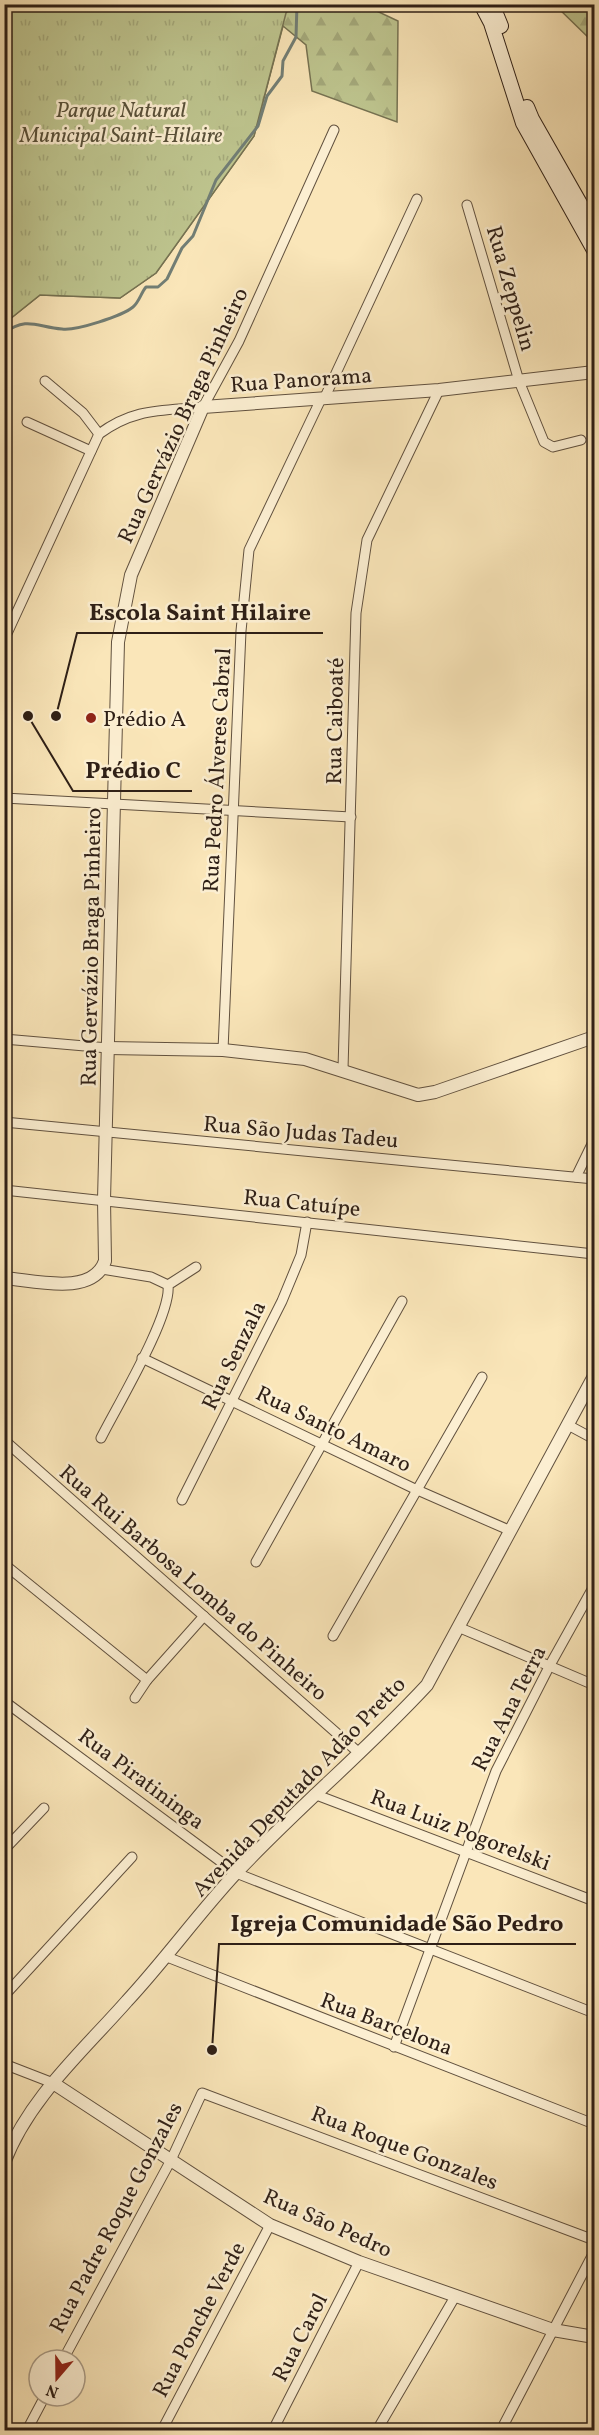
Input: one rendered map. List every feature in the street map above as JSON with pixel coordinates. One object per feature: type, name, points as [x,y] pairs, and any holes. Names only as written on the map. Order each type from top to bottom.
[{"type":"main road","points":[[481,4],[491,23],[523,123],[594,250]]},
{"type":"main road","points":[[492,4],[531,119],[594,228]]},
{"type":"street","name":"Rua Gervázio Braga Pinheiro","points":[[102,1269],[105,1261],[104,1200],[118,642],[131,575],[203,407],[239,341],[334,130]]},
{"type":"street","name":"Rua Pedro Álveres Cabral","points":[[223,1050],[241,631],[249,550],[417,200]]},
{"type":"street","name":"Rua Zeppelin","points":[[467,205],[519,381],[544,442],[554,447],[581,440]]},
{"type":"street","name":"Rua Panorama","points":[[99,434],[116,422],[137,413],[439,390],[594,372]]},
{"type":"street","points":[[4,640],[99,434],[83,413],[45,381]]},
{"type":"street","name":"Rua Caiboaté","points":[[343,1069],[356,613],[368,540],[439,390]]},
{"type":"street","points":[[27,422],[91,451]]},
{"type":"street","points":[[4,798],[351,817]]},
{"type":"street","points":[[4,1039],[108,1048],[223,1050],[305,1059],[343,1069],[418,1095],[594,1037]]},
{"type":"street","name":"Rua São Judas Tadeu","points":[[4,1122],[594,1179]]},
{"type":"street","points":[[576,1177],[594,1140]]},
{"type":"street","name":"Rua Catuípe","points":[[4,1190],[594,1254]]},
{"type":"street","name":"Rua Senzala","points":[[182,1500],[282,1301],[301,1255],[307,1222]]},
{"type":"street","points":[[168,1285],[196,1267]]},
{"type":"street","points":[[4,1278],[65,1283],[88,1281],[102,1269],[151,1277],[168,1285]]},
{"type":"street","points":[[101,1438],[160,1324],[170,1296],[168,1285]]},
{"type":"street","points":[[256,1562],[402,1301]]},
{"type":"street","name":"Rua Santo Amaro","points":[[142,1358],[415,1489],[511,1531]]},
{"type":"street","name":"Avenida Deputado Adão Pretto","points":[[4,2163],[13,2139],[53,2083],[167,1957],[236,1873],[314,1794],[390,1725],[427,1685],[594,1376]]},
{"type":"street","points":[[333,1636],[415,1489],[482,1377]]},
{"type":"street","points":[[568,1425],[594,1439]]},
{"type":"street","name":"Rua Rui Barbosa Lomba do Pinheiro","points":[[4,1440],[358,1752]]},
{"type":"street","points":[[4,1564],[147,1680]]},
{"type":"street","name":"Rua Ana Terra","points":[[394,2047],[428,1950],[500,1763],[550,1665],[594,1586]]},
{"type":"street","points":[[135,1698],[147,1680],[204,1617]]},
{"type":"street","points":[[458,1627],[594,1685]]},
{"type":"street","name":"Rua Piratininga","points":[[4,1701],[236,1873],[594,2013]]},
{"type":"street","name":"Rua Luiz Pogorelski","points":[[314,1794],[594,1901]]},
{"type":"street","points":[[4,1850],[44,1808]]},
{"type":"street","points":[[4,1996],[132,1857]]},
{"type":"street","name":"Rua Barcelona","points":[[167,1957],[594,2124]]},
{"type":"street","name":"Rua São Pedro","points":[[4,2064],[53,2083],[270,2225],[359,2262],[553,2330],[594,2337]]},
{"type":"street","name":"Rua Padre Roque Gonzales","points":[[69,2348],[171,2160],[202,2092]]},
{"type":"street","name":"Rua Roque Gonzales","points":[[202,2092],[594,2240]]},
{"type":"street","name":"Rua Ponche Verde","points":[[162,2430],[270,2225]]},
{"type":"street","points":[[501,2430],[594,2252]]},
{"type":"street","name":"Rua Carol","points":[[273,2430],[359,2262]]},
{"type":"street","points":[[377,2430],[456,2295]]},
{"type":"street","points":[[27,2430],[39,2408]]},
{"type":"green space","name":"Parque Natural Municipal Saint-Hilaire","points":[[5,4],[292,5],[286,13],[254,136],[156,273],[120,298],[40,295],[5,323]]},
{"type":"green space","points":[[261,5],[364,5],[398,21],[397,122],[312,91],[306,45],[283,26],[254,136],[156,273],[120,298],[40,295],[5,323]]},
{"type":"green space","points":[[555,5],[594,5],[594,43]]},
{"type":"waterway","points":[[4,333],[26,324],[69,329],[99,322],[127,311],[135,305],[146,287],[158,287],[167,279],[182,248],[193,236],[216,180],[258,126],[267,96],[282,76],[283,61],[296,37],[297,4]]},
{"type":"place","name":"Prédio C","points":[[28,716]]},
{"type":"place","name":"Escola Saint Hilaire","points":[[56,716]]},
{"type":"place","name":"Prédio A","points":[[91,718]]},
{"type":"place","name":"Igreja Comunidade São Pedro","points":[[212,2050]]}]
